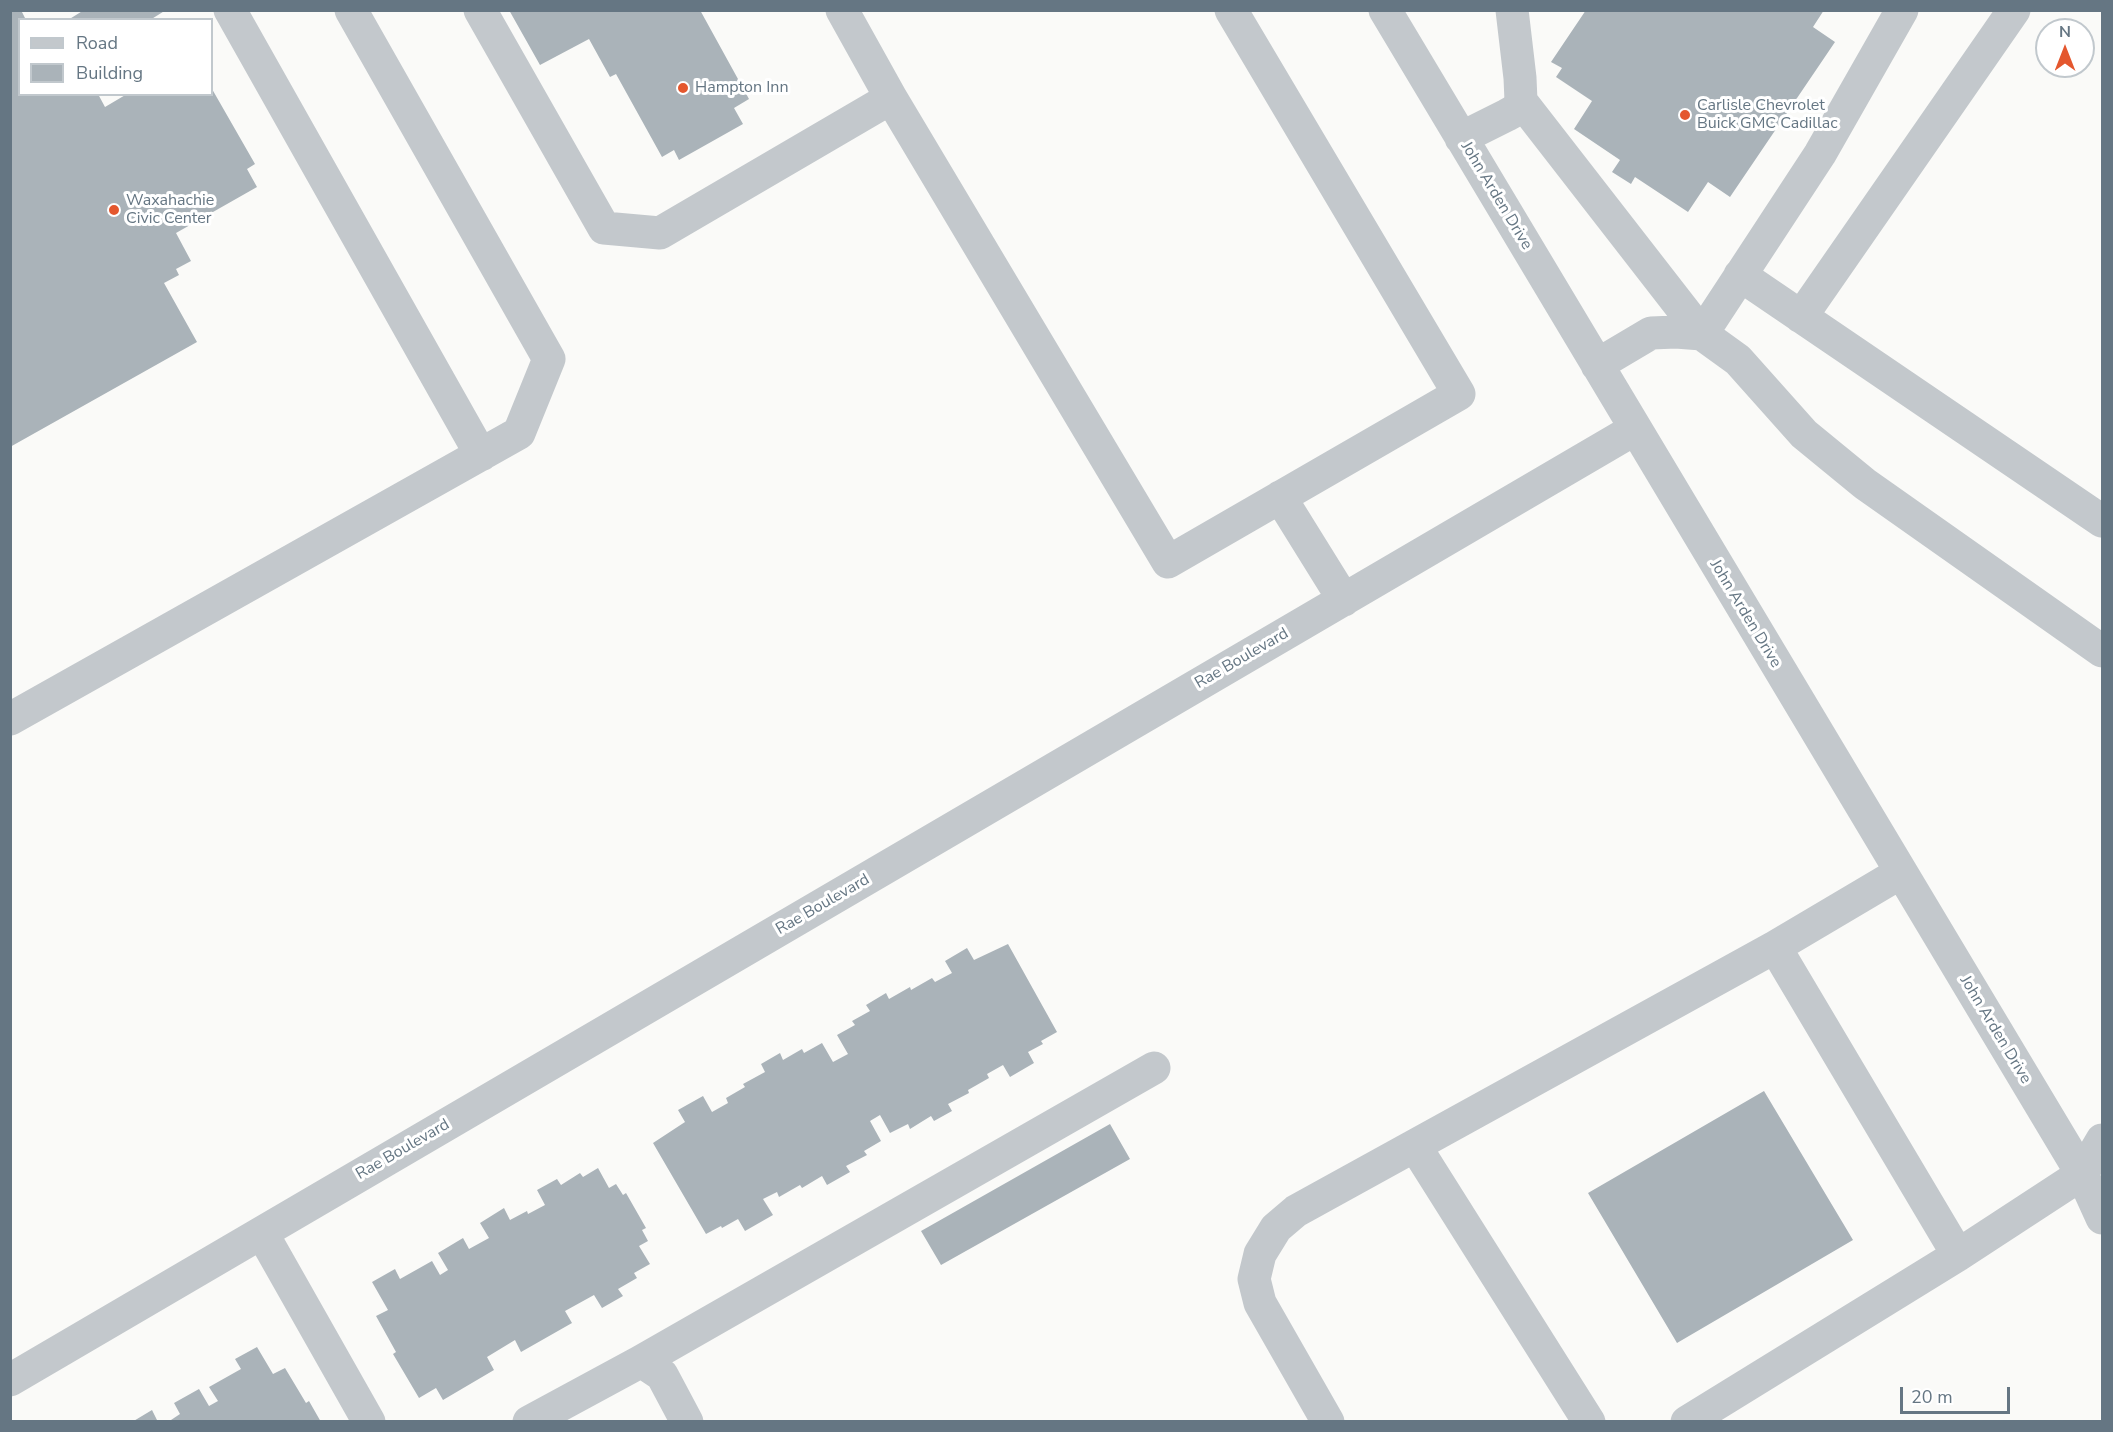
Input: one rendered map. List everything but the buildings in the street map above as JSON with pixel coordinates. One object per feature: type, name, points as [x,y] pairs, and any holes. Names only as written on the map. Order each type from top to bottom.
[{"type":"street","points":[[230,10],[481,455]]},
{"type":"street","points":[[10,719],[519,433],[549,359],[351,10]]},
{"type":"street","points":[[480,10],[604,228],[660,233],[891,98]]},
{"type":"street","points":[[842,10],[891,98],[1168,562],[1459,394],[1231,10]]},
{"type":"street","name":"John Arden Drive","points":[[1385,10],[2082,1174],[2103,1218]]},
{"type":"street","points":[[1461,138],[1507,116],[1516,110],[1521,101],[1512,10]]},
{"type":"street","points":[[1702,334],[1820,153],[1902,10]]},
{"type":"street","points":[[1801,316],[2014,10]]},
{"type":"street","points":[[1521,101],[1702,334],[1738,360],[1804,434],[1865,484],[2103,651]]},
{"type":"street","points":[[1740,275],[2103,521]]},
{"type":"street","points":[[1597,365],[1651,333],[1702,334]]},
{"type":"street","name":"Rae Boulevard","points":[[10,1380],[1635,429]]},
{"type":"street","points":[[1280,497],[1344,600]]},
{"type":"street","points":[[1328,1422],[1260,1303],[1254,1279],[1260,1254],[1276,1228],[1296,1211],[1775,947],[1900,873]]},
{"type":"street","points":[[1775,947],[1958,1255]]},
{"type":"street","points":[[529,1422],[638,1363],[1154,1068]]},
{"type":"street","points":[[1687,1422],[1958,1255],[2082,1174],[2103,1140]]},
{"type":"street","points":[[1415,1146],[1589,1422]]},
{"type":"street","points":[[262,1233],[369,1422]]},
{"type":"street","points":[[638,1363],[647,1365],[662,1376],[687,1422]]},
{"type":"place","name":"Hampton Inn","points":[[683,88]]},
{"type":"place","name":"Carlisle Chevrolet Buick GMC Cadillac","points":[[1685,115]]},
{"type":"place","name":"Waxahachie Civic Center","points":[[114,210]]}]
